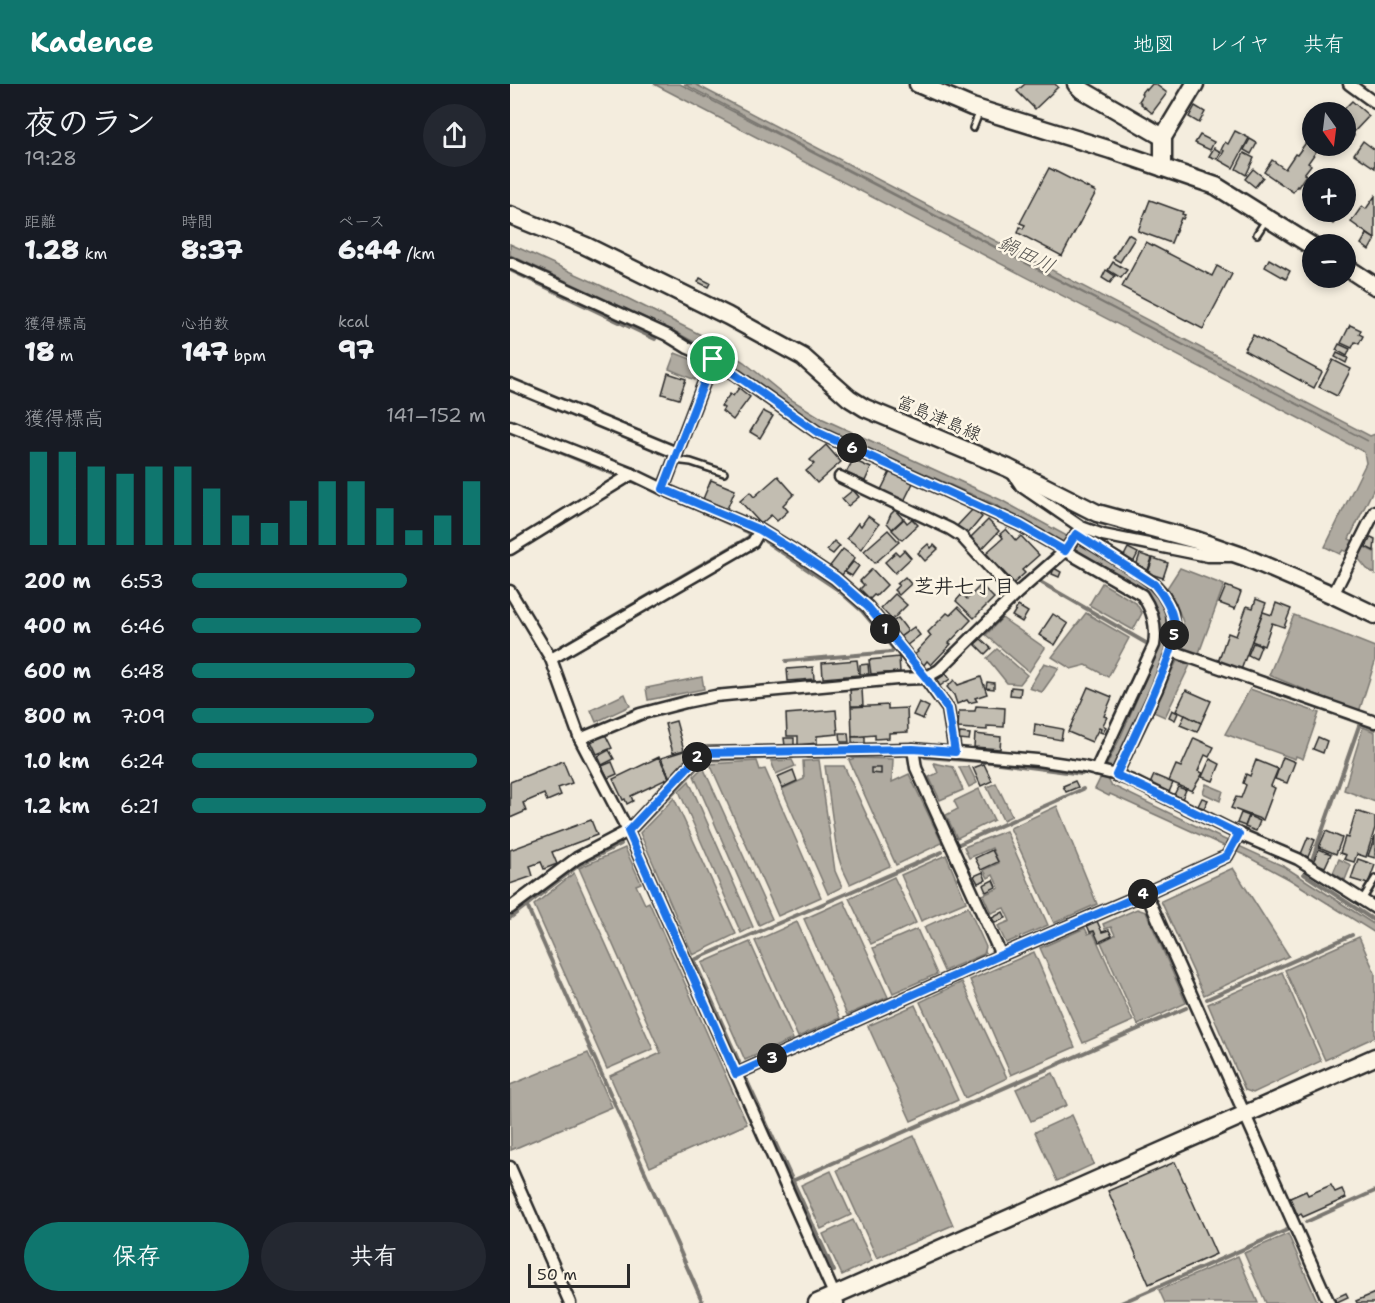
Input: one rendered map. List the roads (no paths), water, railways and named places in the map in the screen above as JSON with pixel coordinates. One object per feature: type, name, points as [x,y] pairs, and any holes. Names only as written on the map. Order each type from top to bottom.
[{"type":"street","points":[[918,84],[980,110],[1216,186],[1302,240]]},
{"type":"street","points":[[1076,84],[1082,90],[1163,137]]},
{"type":"street","points":[[1163,168],[1163,137],[1194,84]]},
{"type":"street","points":[[1349,84],[1375,103]]},
{"type":"street","name":"富島津島線","points":[[510,215],[586,246],[728,316],[803,357],[849,398],[865,408],[1008,468],[1097,513],[1196,540],[1245,557],[1375,615]]},
{"type":"street","points":[[510,263],[667,335],[688,348],[713,359],[817,432],[1020,525],[1142,595],[1151,611],[1155,628],[1154,645],[1096,770]]},
{"type":"street","points":[[1356,274],[1375,286]]},
{"type":"street","points":[[663,489],[713,359]]},
{"type":"street","points":[[510,384],[676,457]]},
{"type":"street","points":[[510,426],[632,474],[760,530],[835,578],[868,607],[926,678],[948,709],[955,752]]},
{"type":"street","points":[[1008,468],[1021,486],[1077,533],[1154,584],[1162,593],[1172,613],[1174,625],[1172,651],[1115,775]]},
{"type":"street","points":[[510,549],[632,474]]},
{"type":"street","points":[[840,477],[961,536],[1015,595]]},
{"type":"street","points":[[1333,595],[1375,511]]},
{"type":"street","points":[[551,659],[753,542],[760,530]]},
{"type":"street","points":[[580,739],[640,714],[715,696],[926,678],[939,670],[1015,595],[1065,551],[1077,533]]},
{"type":"street","points":[[1077,533],[1103,535],[1208,556],[1245,557]]},
{"type":"street","points":[[510,591],[551,659],[580,739],[628,831],[837,1299]]},
{"type":"street","points":[[1172,651],[1375,722]]},
{"type":"street","points":[[913,749],[916,768],[1001,955]]},
{"type":"street","points":[[510,908],[577,858],[628,831],[701,753],[913,749],[1084,766],[1115,775],[1239,834],[1298,859],[1375,908]]},
{"type":"street","points":[[736,1074],[1227,856],[1239,834]]},
{"type":"street","points":[[1146,893],[1329,1303]]},
{"type":"street","points":[[817,1303],[837,1299],[1375,1057]]},
{"type":"street","points":[[510,1167],[570,1303]]},
{"type":"lane","points":[[973,128],[980,110]]},
{"type":"lane","points":[[1257,234],[1267,218]]},
{"type":"lane","points":[[676,457],[724,473]]},
{"type":"lane","points":[[1362,900],[1375,879]]},
{"type":"waterway","points":[[510,270],[655,339]]},
{"type":"waterway","points":[[510,432],[618,476]]},
{"type":"waterway","points":[[632,481],[652,489]]},
{"type":"waterway","points":[[557,649],[749,537],[750,533],[678,501]]},
{"type":"waterway","points":[[765,541],[837,589],[862,611],[893,648],[892,652],[786,661]]},
{"type":"waterway","points":[[1042,583],[1146,643]]},
{"type":"waterway","points":[[1240,680],[1360,723],[1312,860]]},
{"type":"waterway","points":[[1360,723],[1375,729]]},
{"type":"waterway","points":[[807,757],[901,755]]},
{"type":"waterway","points":[[637,830],[704,760],[793,757]]},
{"type":"waterway","points":[[925,757],[991,762],[1082,774]]},
{"type":"waterway","points":[[959,844],[1083,789]]},
{"type":"waterway","points":[[510,918],[579,865],[621,844]]},
{"type":"waterway","points":[[739,1062],[694,960],[942,852]]},
{"type":"waterway","points":[[1304,874],[1375,921]]},
{"type":"waterway","points":[[527,906],[703,1303]]},
{"type":"waterway","points":[[1207,999],[1352,935]]},
{"type":"waterway","points":[[792,1181],[1186,1008]]},
{"type":"waterway","points":[[747,1081],[834,1271]]},
{"type":"waterway","points":[[1306,1222],[1375,1191]]},
{"type":"waterway","points":[[1121,1303],[1287,1230]]},
{"type":"district","name":"芝井七丁目","points":[[964,586]]},
{"type":"water label","name":"鍋田川","points":[[1027,254]]}]
